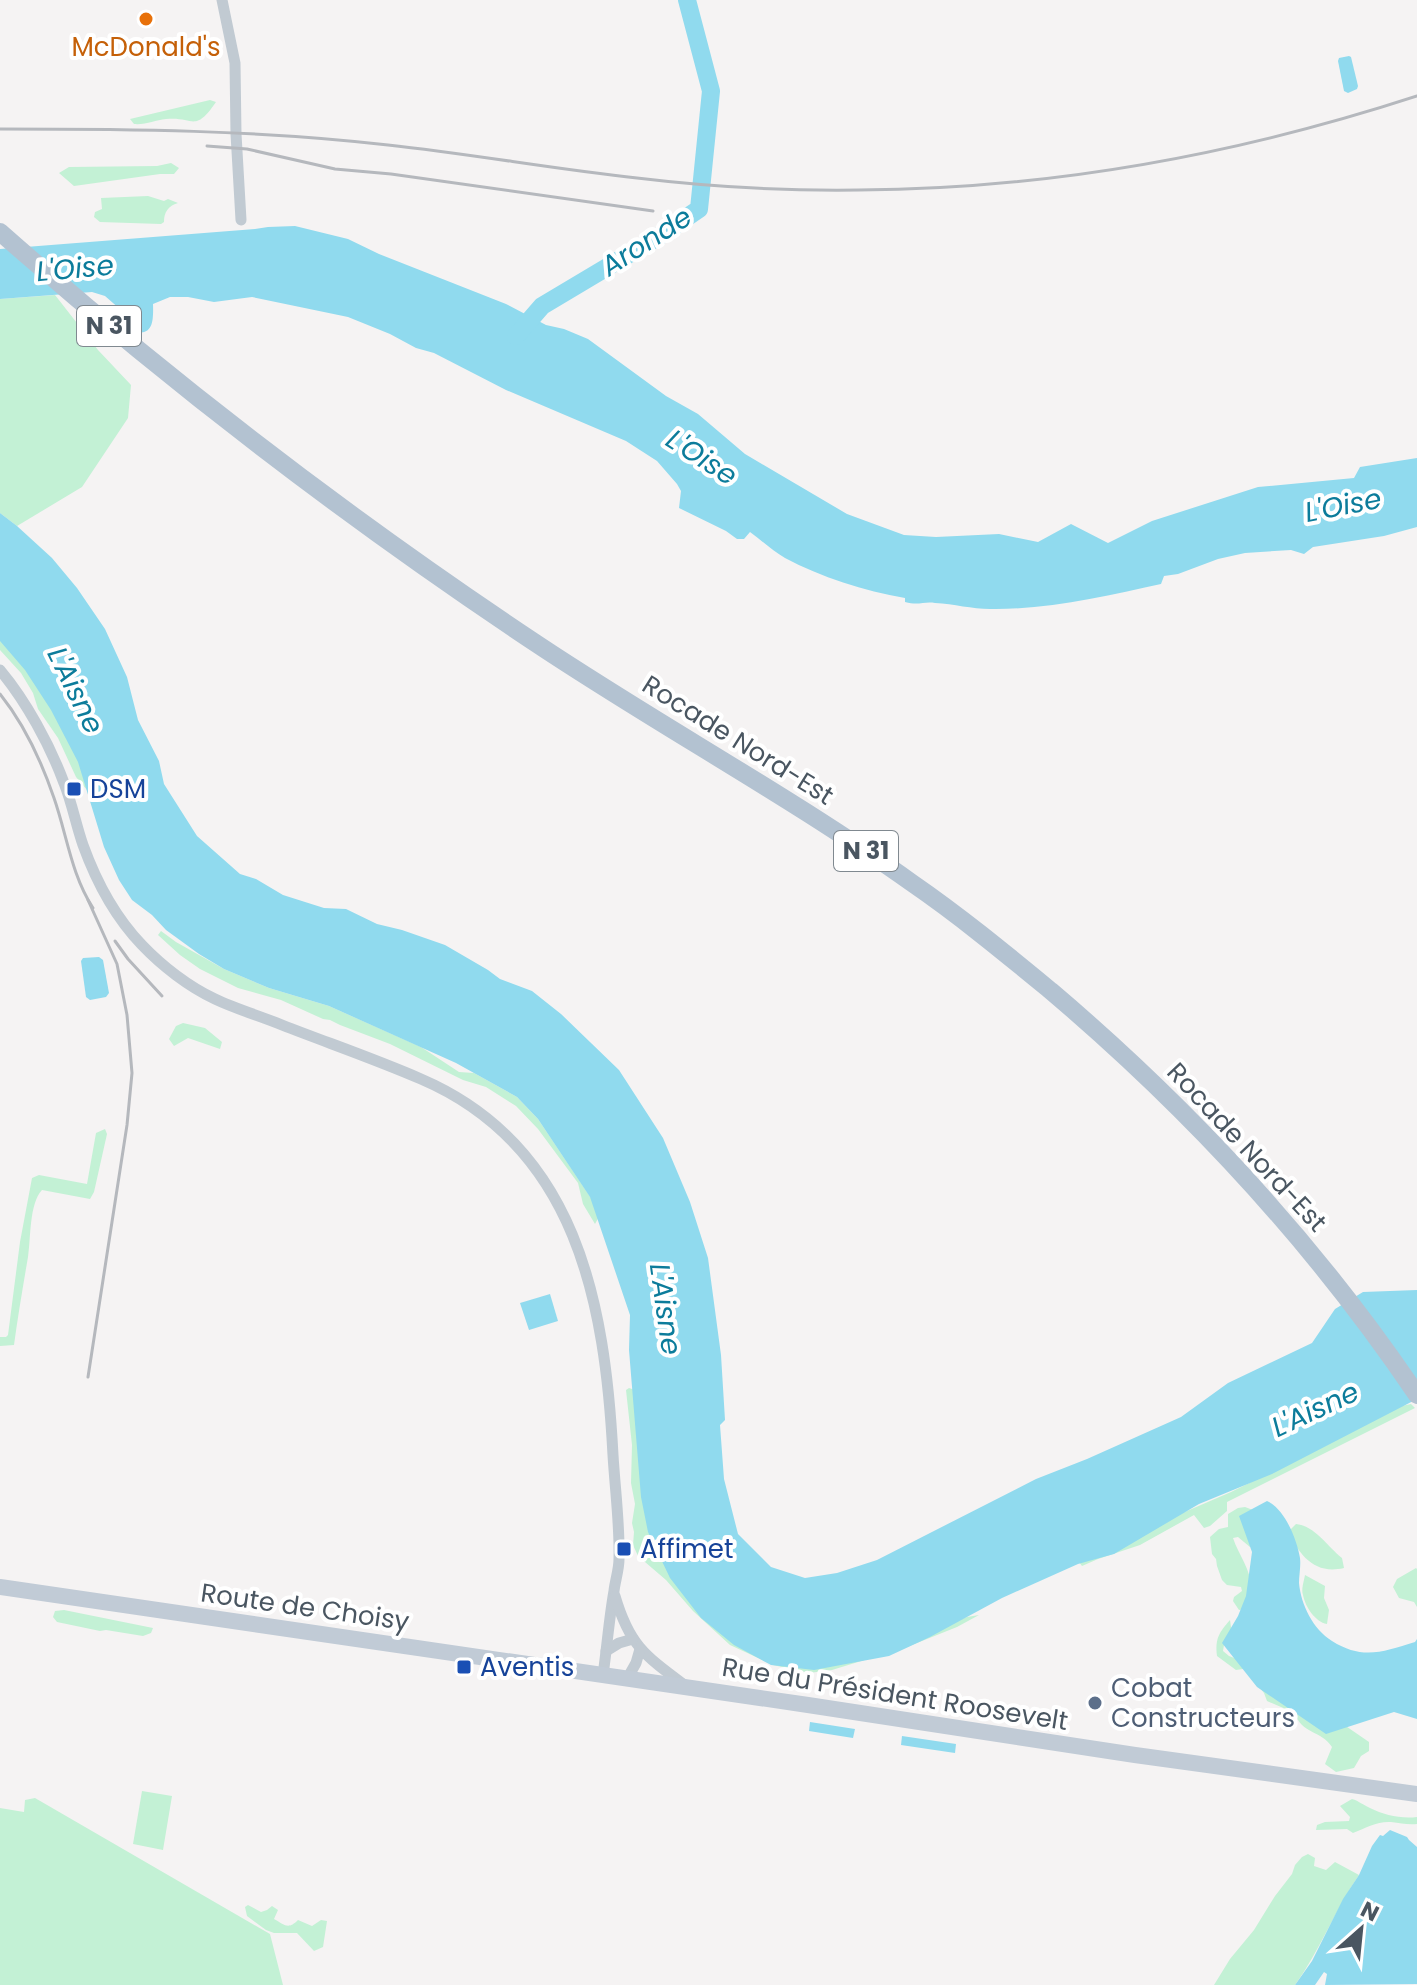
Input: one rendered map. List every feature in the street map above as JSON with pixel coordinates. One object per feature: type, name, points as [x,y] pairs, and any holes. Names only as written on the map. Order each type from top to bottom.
[{"type":"main road","name":"Rocade Nord-Est","points":[[0,232],[210,406],[415,559],[651,718],[866,851],[992,942],[1139,1069],[1245,1177],[1313,1256],[1417,1395]]},
{"type":"street","points":[[212,0],[228,27]]},
{"type":"street","points":[[222,0],[235,63],[241,220]]},
{"type":"street","points":[[0,670],[40,731],[58,768],[102,891],[143,946],[178,976],[214,998],[420,1079],[468,1103],[514,1141],[539,1171],[559,1204],[594,1301],[610,1394],[619,1560],[603,1675]]},
{"type":"street","name":"Route de Choisy","points":[[0,1587],[603,1675]]},
{"type":"street","points":[[614,1592],[623,1622],[636,1644],[657,1665],[687,1687]]},
{"type":"street","points":[[606,1651],[619,1643],[636,1644]]},
{"type":"street","points":[[627,1679],[636,1663],[636,1644]]},
{"type":"street","name":"Rue du Président Roosevelt","points":[[603,1675],[1417,1794]]},
{"type":"green space","points":[[210,100],[216,102],[198,121],[166,119],[134,124],[130,119]]},
{"type":"green space","points":[[171,163],[179,168],[174,174],[74,186],[59,173],[69,167],[157,166]]},
{"type":"green space","points":[[148,196],[178,203],[167,210],[161,224],[100,222],[94,217],[95,212],[102,209],[101,198]]},
{"type":"green space","points":[[55,295],[98,350],[131,385],[128,418],[82,487],[17,526],[0,513],[0,299]]},
{"type":"green space","points":[[0,636],[59,712],[88,780],[87,790],[76,777],[21,673],[0,650]]},
{"type":"green space","points":[[161,931],[224,969],[269,988],[329,1006],[421,1047],[459,1072],[474,1073],[517,1097],[538,1119],[601,1213],[595,1224],[583,1204],[578,1183],[538,1129],[516,1106],[486,1087],[463,1080],[390,1044],[281,1000],[238,988],[180,955],[158,935]]},
{"type":"green space","points":[[183,1023],[205,1028],[222,1042],[220,1049],[188,1038],[174,1046],[169,1039],[176,1026]]},
{"type":"green space","points":[[105,1129],[107,1134],[90,1199],[42,1190],[38,1196],[14,1345],[0,1346],[0,1337],[8,1335],[32,1178],[39,1175],[87,1184],[96,1133]]},
{"type":"green space","points":[[626,1390],[638,1391],[650,1518],[919,1637],[979,1615],[907,1647],[832,1670],[809,1673],[773,1665],[730,1645],[638,1556],[633,1545],[635,1504]]},
{"type":"green space","points":[[1411,1404],[1415,1408],[1227,1502],[1227,1511],[1210,1526],[1204,1528],[1194,1515],[1140,1545],[1082,1566],[1079,1562],[1302,1457],[1387,1409]]},
{"type":"green space","points":[[1245,1507],[1253,1510],[1254,1541],[1250,1547],[1238,1537],[1233,1538],[1251,1582],[1246,1609],[1239,1610],[1233,1601],[1242,1591],[1241,1587],[1227,1585],[1222,1580],[1212,1554],[1210,1537],[1219,1529],[1228,1527],[1228,1514]]},
{"type":"green space","points":[[1296,1524],[1309,1528],[1320,1537],[1342,1558],[1344,1568],[1324,1569],[1309,1561],[1288,1532]]},
{"type":"green space","points":[[1416,1568],[1417,1607],[1414,1602],[1399,1598],[1393,1587],[1397,1579]]},
{"type":"green space","points":[[1305,1575],[1325,1586],[1324,1598],[1329,1610],[1327,1624],[1315,1617],[1306,1604],[1302,1590]]},
{"type":"green space","points":[[64,1610],[153,1628],[151,1633],[143,1636],[57,1622],[53,1617],[55,1611]]},
{"type":"green space","points":[[1230,1620],[1232,1634],[1223,1651],[1242,1661],[1243,1669],[1236,1670],[1217,1656],[1219,1636]]},
{"type":"green space","points":[[1256,1683],[1337,1720],[1369,1742],[1369,1751],[1361,1756],[1354,1768],[1336,1772],[1325,1764],[1332,1747],[1322,1737],[1306,1729],[1295,1713],[1267,1701]]},
{"type":"green space","points":[[142,1791],[172,1796],[163,1850],[133,1844]]},
{"type":"green space","points":[[35,1798],[270,1934],[283,1985],[0,1985],[0,1808],[24,1812],[25,1800]]},
{"type":"green space","points":[[1352,1799],[1387,1814],[1417,1817],[1417,1824],[1381,1823],[1353,1833],[1347,1829],[1316,1830],[1317,1825],[1325,1822],[1349,1821],[1350,1817],[1340,1806]]},
{"type":"green space","points":[[1308,1854],[1315,1858],[1314,1866],[1326,1870],[1335,1862],[1359,1875],[1295,1985],[1214,1985],[1292,1874],[1295,1865]]},
{"type":"green space","points":[[248,1905],[261,1912],[272,1906],[278,1910],[274,1919],[286,1926],[298,1920],[312,1926],[321,1920],[327,1921],[323,1947],[314,1951],[297,1933],[266,1930],[247,1916],[245,1907]]},
{"type":"water","points":[[1349,56],[1358,86],[1348,93],[1344,91],[1338,61]]},
{"type":"water","name":"L'Oise","points":[[295,226],[348,239],[506,304],[546,325],[588,339],[666,396],[698,414],[745,454],[847,514],[904,535],[999,534],[1038,542],[1071,524],[1108,543],[1152,521],[1258,487],[1354,478],[1360,467],[1417,458],[1417,527],[1384,536],[1313,547],[1304,554],[1291,550],[1245,553],[1164,576],[1161,584],[1054,605],[990,609],[910,603],[905,602],[905,598],[813,571],[785,558],[750,532],[744,539],[737,539],[679,508],[681,491],[677,484],[657,461],[626,441],[348,317],[252,297],[214,302],[170,297],[153,304],[151,326],[138,333],[121,331],[121,310],[105,296],[92,292],[0,299],[0,249]]},
{"type":"water","name":"L'Aisne","points":[[0,513],[52,558],[105,629],[127,677],[138,720],[159,761],[164,784],[197,836],[240,874],[256,879],[283,895],[324,908],[346,909],[377,924],[445,945],[500,979],[532,991],[561,1014],[619,1070],[663,1138],[690,1202],[708,1258],[721,1355],[725,1420],[720,1425],[724,1479],[738,1534],[771,1567],[805,1578],[837,1573],[877,1560],[1036,1479],[1181,1417],[1228,1383],[1312,1343],[1335,1309],[1363,1292],[1417,1290],[1417,1399],[1272,1474],[1199,1504],[1114,1554],[1078,1564],[1002,1598],[889,1656],[814,1670],[771,1665],[734,1645],[701,1618],[670,1578],[648,1532],[641,1497],[629,1350],[630,1315],[590,1197],[538,1119],[517,1097],[456,1063],[329,1006],[269,988],[224,969],[166,930],[132,900],[104,847],[78,762],[51,710],[25,670],[0,641]]},
{"type":"water","points":[[99,957],[103,960],[109,993],[106,997],[90,1000],[86,997],[81,961],[83,958]]},
{"type":"water","points":[[550,1294],[558,1321],[529,1330],[520,1303]]},
{"type":"water","points":[[1267,1501],[1285,1518],[1293,1534],[1300,1558],[1302,1600],[1309,1616],[1325,1636],[1343,1647],[1363,1652],[1393,1649],[1417,1639],[1417,1719],[1394,1712],[1326,1734],[1257,1687],[1222,1643],[1246,1596],[1252,1552],[1239,1516]]},
{"type":"water","points":[[810,1722],[855,1729],[853,1738],[809,1731]]},
{"type":"water","points":[[902,1736],[956,1744],[955,1753],[901,1745]]},
{"type":"water","points":[[1390,1830],[1407,1837],[1417,1847],[1417,1984],[1325,1985],[1327,1974],[1324,1972],[1315,1985],[1295,1985],[1312,1961],[1372,1846],[1380,1835]]},
{"type":"waterway","name":"Aronde","points":[[516,336],[542,306],[699,209],[711,91],[687,0]]},
{"type":"railway","points":[[0,129],[145,130],[291,136],[692,184],[859,190],[1001,183],[1142,165],[1280,135],[1417,96]]},
{"type":"railway","points":[[207,146],[247,149],[335,169],[653,211]]},
{"type":"railway","points":[[0,694],[38,757],[54,798],[74,868],[93,908]]},
{"type":"railway","points":[[88,900],[117,964],[127,1015],[132,1073],[127,1125],[88,1377]]},
{"type":"railway","points":[[115,941],[162,996]]},
{"type":"place","name":"McDonald's","points":[[146,19]]},
{"type":"place","name":"DSM","points":[[74,789]]},
{"type":"place","name":"Affimet","points":[[624,1549]]},
{"type":"place","name":"Aventis","points":[[464,1667]]},
{"type":"place","name":"Cobat Constructeurs","points":[[1095,1703]]}]
